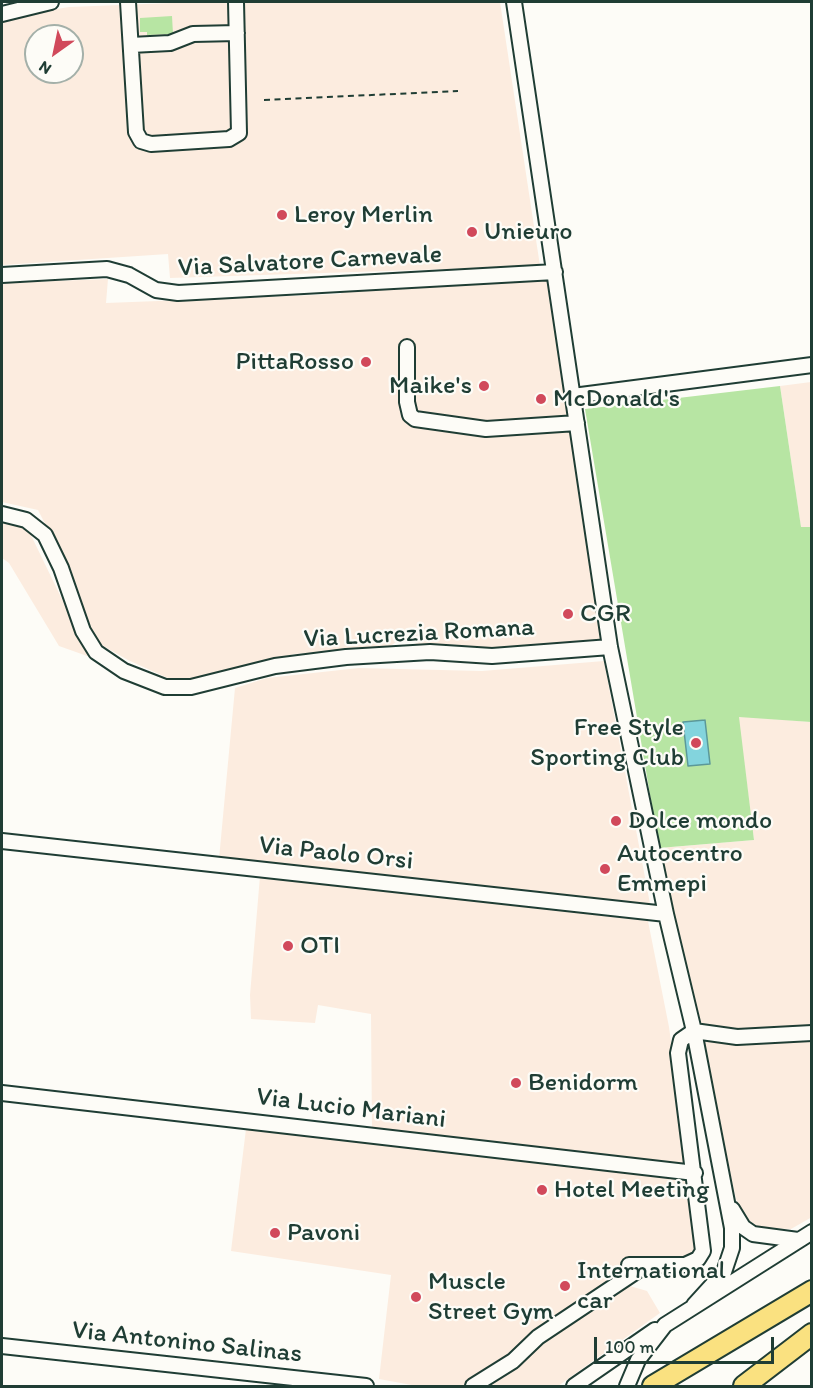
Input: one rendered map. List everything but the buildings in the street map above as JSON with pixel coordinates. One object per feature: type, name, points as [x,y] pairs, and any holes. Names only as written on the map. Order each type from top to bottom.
[{"type":"highway","points":[[653,1386],[812,1292]]},
{"type":"highway","points":[[744,1386],[812,1334]]},
{"type":"street","points":[[2,14],[51,2]]},
{"type":"street","points":[[128,2],[136,132],[139,139],[151,144],[229,139],[237,135],[241,129],[236,2]]},
{"type":"street","points":[[514,2],[610,646],[666,914],[694,1031],[733,1233],[730,1255],[721,1276],[694,1305]]},
{"type":"street","points":[[131,45],[170,43],[193,34],[237,33]]},
{"type":"street","name":"Via Salvatore Carnevale","points":[[2,275],[110,269],[129,275],[156,290],[178,293],[555,272]]},
{"type":"street","points":[[407,347],[407,402],[411,415],[415,419],[486,429],[577,423]]},
{"type":"street","points":[[573,396],[812,365]]},
{"type":"street","name":"Via Lucrezia Romana","points":[[2,514],[26,520],[47,539],[61,568],[83,631],[96,651],[124,671],[165,687],[191,687],[275,666],[346,657],[430,652],[492,656],[610,646]]},
{"type":"street","name":"Via Paolo Orsi","points":[[2,841],[666,914]]},
{"type":"street","points":[[629,1265],[686,1265],[695,1262],[701,1255],[703,1241],[678,1053],[681,1040],[694,1031],[736,1037],[812,1033]]},
{"type":"street","name":"Via Lucio Mariani","points":[[2,1093],[695,1173]]},
{"type":"street","points":[[728,1203],[739,1223],[753,1234],[798,1239]]},
{"type":"street","points":[[574,1386],[644,1337],[812,1232]]},
{"type":"street","points":[[473,1386],[513,1361],[533,1340],[646,1265]]},
{"type":"street","points":[[627,1386],[638,1360],[665,1325]]},
{"type":"street","name":"Via Antonino Salinas","points":[[2,1346],[366,1386]]},
{"type":"path","points":[[264,100],[458,90]]},
{"type":"shaded area","points":[[197,2],[500,2],[540,266],[170,278],[168,254],[2,265],[2,22],[21,15],[69,7]]},
{"type":"shaded area","points":[[550,277],[605,640],[472,650],[421,647],[405,636],[389,647],[294,654],[181,684],[128,660],[91,639],[77,587],[38,510],[2,502],[2,283],[108,279],[106,303],[341,294],[343,287]]},
{"type":"shaded area","points":[[811,382],[811,527],[801,528],[780,386]]},
{"type":"shaded area","points":[[2,520],[27,527],[90,657],[59,646],[9,563],[2,558]]},
{"type":"shaded area","points":[[604,661],[651,909],[219,859],[235,688],[267,678],[359,668],[482,671]]},
{"type":"shaded area","points":[[738,716],[811,722],[812,1217],[791,1229],[759,1228],[745,1217],[736,1199],[659,848],[754,840]]},
{"type":"shaded area","points":[[260,876],[648,921],[669,1027],[688,1168],[372,1130],[371,1014],[318,1005],[315,1023],[251,1019],[250,995]]},
{"type":"shaded area","points":[[246,1129],[688,1178],[700,1246],[689,1258],[627,1257],[630,1286],[647,1291],[660,1313],[558,1386],[417,1386],[379,1379],[391,1275],[231,1251]]},
{"type":"green space","points":[[172,16],[173,34],[147,35],[147,32],[140,32],[140,18]]},
{"type":"green space","points":[[780,386],[801,527],[811,527],[811,722],[739,717],[754,840],[659,848],[585,409]]},
{"type":"water","name":"Free Style Sporting Club","points":[[705,720],[710,764],[688,766],[683,722]]},
{"type":"place","name":"Leroy Merlin","points":[[282,215]]},
{"type":"place","name":"Unieuro","points":[[472,232]]},
{"type":"place","name":"PittaRosso","points":[[366,362]]},
{"type":"place","name":"Maike's","points":[[484,386]]},
{"type":"place","name":"McDonald's","points":[[541,399]]},
{"type":"place","name":"CGR","points":[[568,614]]},
{"type":"place","name":"Free Style Sporting Club","points":[[696,743]]},
{"type":"place","name":"Dolce mondo","points":[[616,821]]},
{"type":"place","name":"Autocentro Emmepi","points":[[605,869]]},
{"type":"place","name":"OTI","points":[[288,946]]},
{"type":"place","name":"Benidorm","points":[[516,1083]]},
{"type":"place","name":"Hotel Meeting","points":[[542,1190]]},
{"type":"place","name":"Pavoni","points":[[275,1233]]},
{"type":"place","name":"International car","points":[[565,1286]]},
{"type":"place","name":"Muscle Street Gym","points":[[416,1297]]}]
